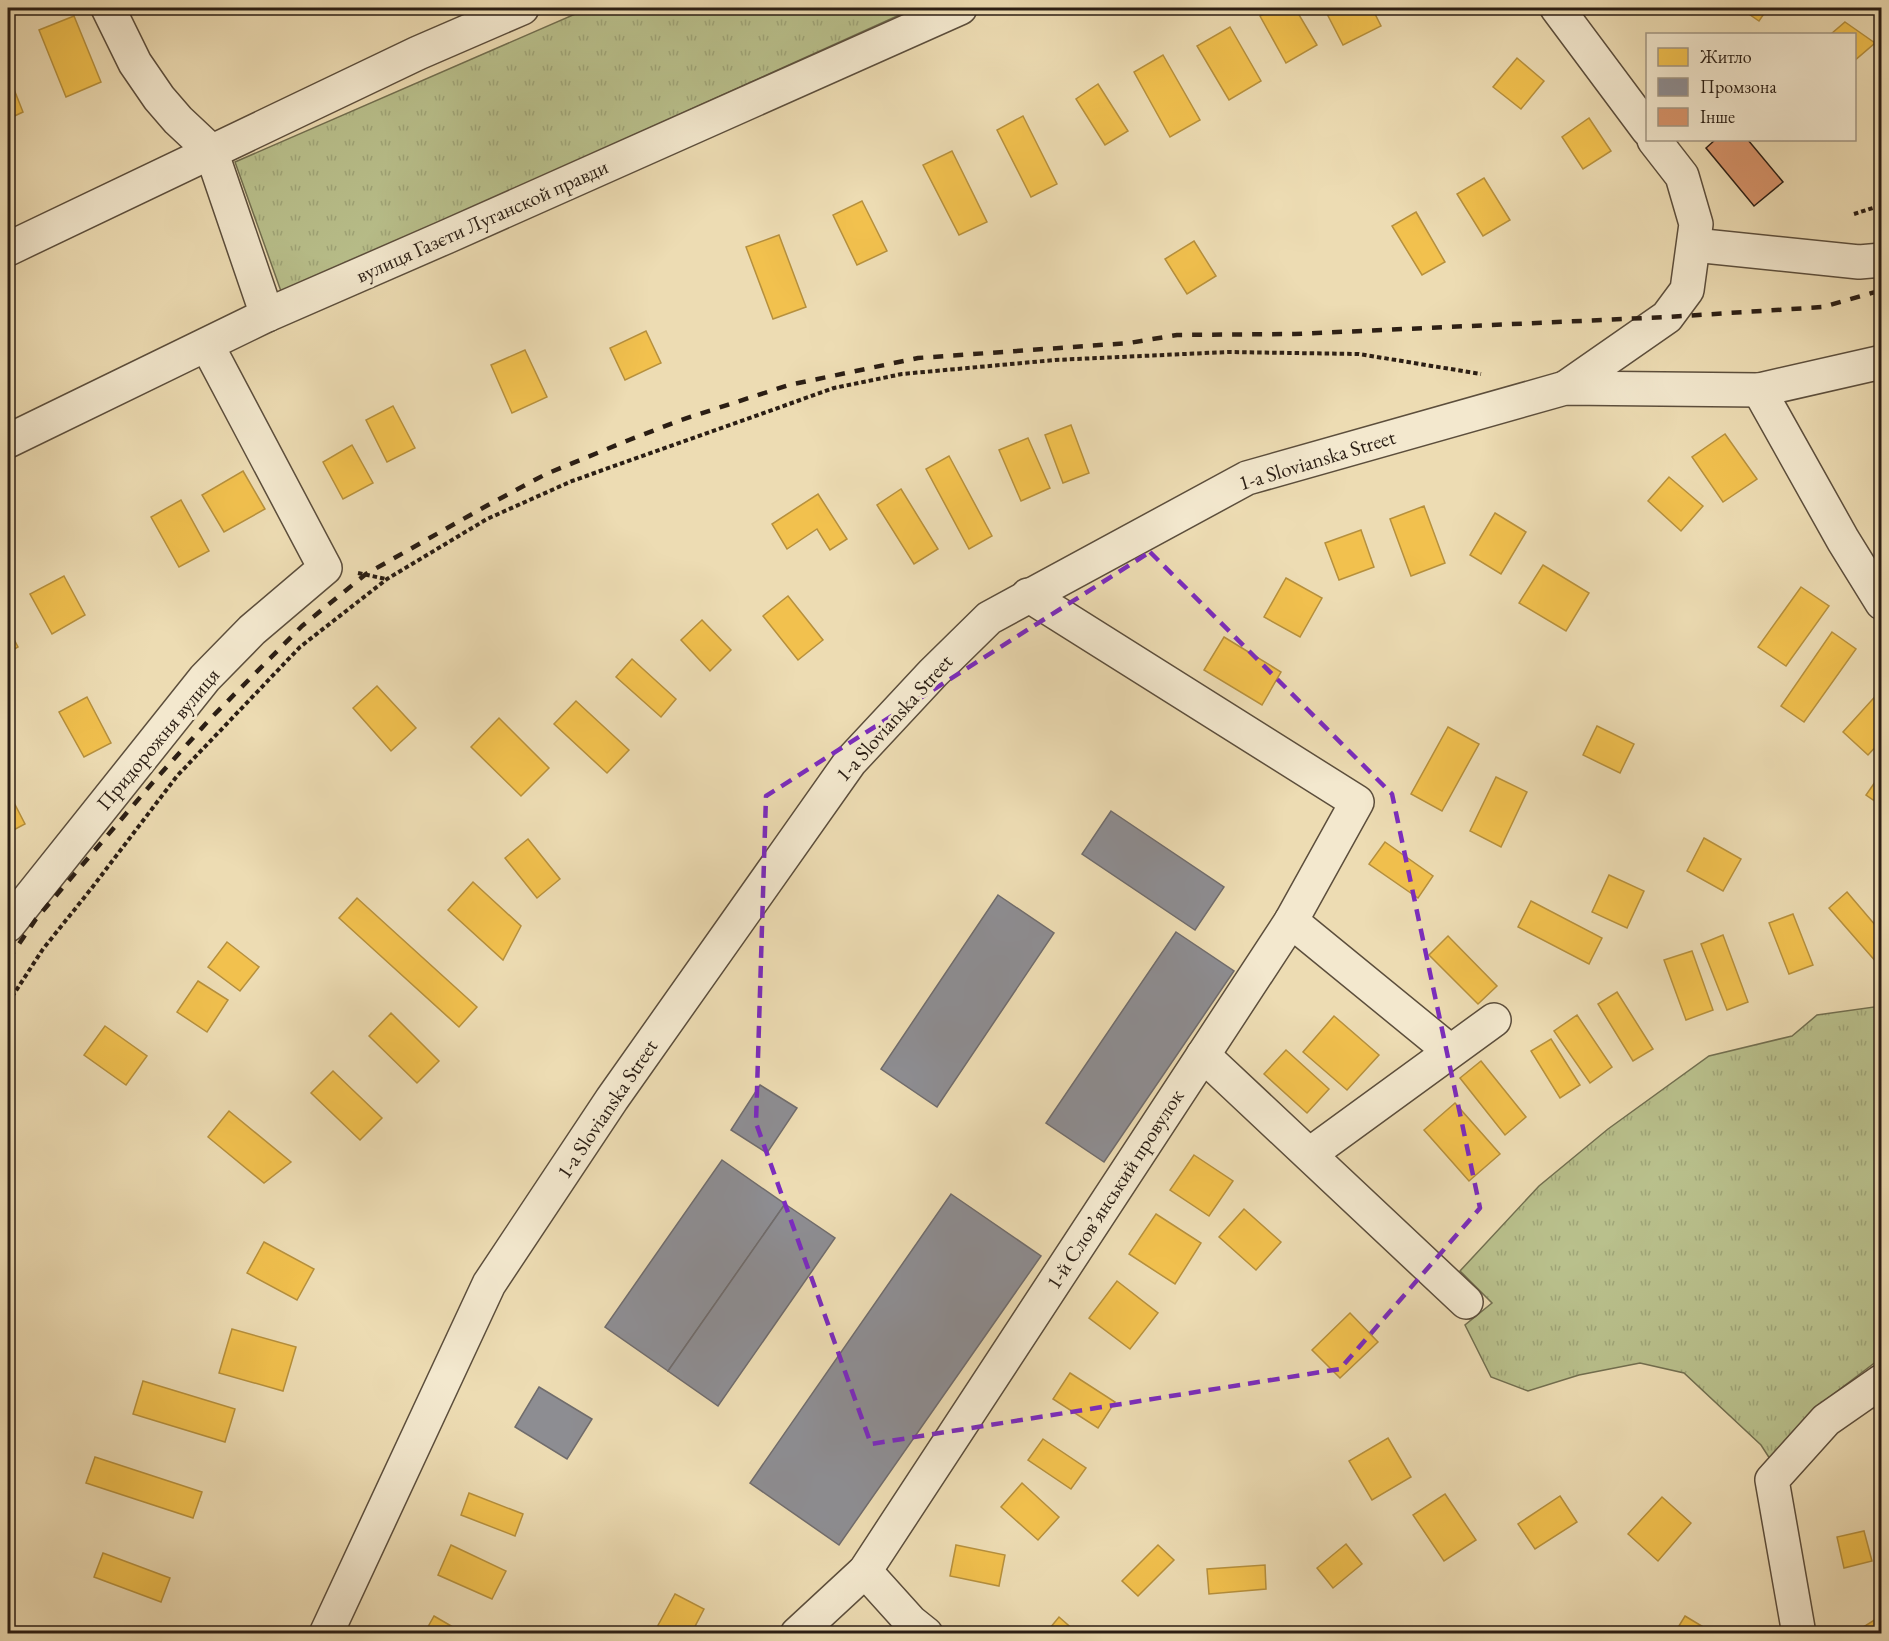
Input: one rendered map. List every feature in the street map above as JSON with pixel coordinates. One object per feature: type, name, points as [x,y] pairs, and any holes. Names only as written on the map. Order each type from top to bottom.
[{"type":"street","points":[[108,8],[135,63],[159,98],[178,120],[211,151],[267,315]]},
{"type":"street","points":[[8,249],[418,53],[522,8]]},
{"type":"street","name":"вулиця Газєти Луганской правди","points":[[8,441],[267,315],[960,8]]},
{"type":"street","points":[[1557,8],[1646,129]]},
{"type":"street","points":[[1564,388],[1667,317],[1687,290],[1696,224],[1682,176],[1655,141]]},
{"type":"street","points":[[1694,245],[1859,262],[1881,260]]},
{"type":"street","name":"Придорожня вулиця","points":[[8,925],[205,678],[252,630],[325,568],[207,345]]},
{"type":"street","name":"1-a Slovianska Street","points":[[326,1634],[489,1284],[612,1099],[850,762],[933,673],[989,618],[1247,478],[1564,388],[1760,390],[1881,362]]},
{"type":"street","points":[[1760,390],[1843,540],[1881,603]]},
{"type":"street","name":"1-й Слов’янський провулок","points":[[797,1634],[865,1571],[1291,921],[1357,802],[1028,595]]},
{"type":"street","points":[[1291,921],[1450,1051]]},
{"type":"street","points":[[1310,1154],[1494,1020]]},
{"type":"street","points":[[1203,1055],[1466,1302]]},
{"type":"street","points":[[1799,1634],[1772,1480],[1826,1420],[1881,1381]]},
{"type":"street","points":[[865,1571],[911,1623],[926,1634]]},
{"type":"path","points":[[1854,214],[1881,205]]},
{"type":"path","points":[[8,1003],[43,949],[177,776],[300,647],[387,579],[487,519],[572,481],[834,388],[902,374],[1055,360],[1228,352],[1359,354],[1485,375]]},
{"type":"highlighted area","points":[[1150,552],[1392,794],[1480,1208],[1340,1369],[871,1444],[756,1123],[766,796]]},
{"type":"green space","points":[[589,8],[915,8],[282,294],[235,162]]},
{"type":"green space","points":[[1881,1006],[1881,1358],[1815,1408],[1770,1459],[1761,1445],[1684,1373],[1640,1363],[1579,1375],[1528,1391],[1491,1377],[1465,1325],[1492,1303],[1460,1271],[1539,1186],[1608,1129],[1709,1056],[1792,1036],[1817,1015]]},
{"type":"building: Житло","points":[[1275,8],[1295,8],[1317,45],[1286,63],[1260,16]]},
{"type":"building: Житло","points":[[1324,8],[1372,8],[1381,26],[1343,45]]},
{"type":"building: Житло","points":[[1740,8],[1768,8],[1759,21]]},
{"type":"building: Житло","points":[[74,16],[101,82],[66,97],[39,30]]},
{"type":"building: Житло","points":[[1845,22],[1875,43],[1856,59],[1856,33],[1832,33]]},
{"type":"building: Житло","points":[[1230,27],[1261,81],[1229,100],[1197,46]]},
{"type":"building: Житло","points":[[1163,55],[1200,120],[1170,137],[1134,72]]},
{"type":"building: Житло","points":[[1517,58],[1544,81],[1521,109],[1493,87]]},
{"type":"building: Житло","points":[[8,74],[23,112],[8,119]]},
{"type":"building: Житло","points":[[1098,84],[1128,131],[1105,145],[1076,99]]},
{"type":"building: Житло","points":[[1023,116],[1057,184],[1031,197],[997,130]]},
{"type":"building: Житло","points":[[1589,118],[1611,151],[1583,169],[1562,137]]},
{"type":"building: Житло","points":[[952,151],[987,222],[959,235],[923,165]]},
{"type":"building: Житло","points":[[1484,178],[1510,220],[1483,236],[1457,194]]},
{"type":"building: Житло","points":[[862,201],[887,251],[857,265],[833,215]]},
{"type":"building: Житло","points":[[1416,212],[1445,262],[1422,275],[1392,226]]},
{"type":"building: Житло","points":[[779,235],[806,307],[773,319],[746,247]]},
{"type":"building: Житло","points":[[1194,241],[1216,276],[1187,294],[1165,259]]},
{"type":"building: Житло","points":[[646,331],[661,363],[625,380],[610,348]]},
{"type":"building: Житло","points":[[525,350],[547,397],[512,413],[491,365]]},
{"type":"building: Житло","points":[[393,406],[415,448],[387,462],[366,420]]},
{"type":"building: Житло","points":[[1071,425],[1089,473],[1063,483],[1045,435]]},
{"type":"building: Житло","points":[[1725,434],[1757,479],[1723,502],[1692,457]]},
{"type":"building: Житло","points":[[1028,438],[1050,488],[1021,501],[999,450]]},
{"type":"building: Житло","points":[[352,445],[373,483],[343,499],[323,462]]},
{"type":"building: Житло","points":[[949,456],[992,536],[969,549],[926,469]]},
{"type":"building: Житло","points":[[243,471],[265,509],[224,532],[202,495]]},
{"type":"building: Житло","points":[[1669,477],[1703,506],[1681,531],[1648,501]]},
{"type":"building: Житло","points":[[901,489],[938,549],[914,564],[877,505]]},
{"type":"building: Житло","points":[[818,494],[847,539],[830,550],[817,529],[787,549],[772,524]]},
{"type":"building: Житло","points":[[181,500],[209,551],[179,567],[151,517]]},
{"type":"building: Житло","points":[[1424,506],[1445,563],[1411,576],[1390,519]]},
{"type":"building: Житло","points":[[1495,513],[1526,532],[1501,574],[1470,555]]},
{"type":"building: Житло","points":[[1361,530],[1374,567],[1339,580],[1325,543]]},
{"type":"building: Житло","points":[[1543,565],[1589,593],[1566,631],[1519,603]]},
{"type":"building: Житло","points":[[64,576],[85,615],[52,634],[30,594]]},
{"type":"building: Житло","points":[[1286,578],[1322,598],[1300,637],[1264,617]]},
{"type":"building: Житло","points":[[1801,587],[1829,606],[1786,666],[1758,647]]},
{"type":"building: Житло","points":[[788,596],[823,640],[798,660],[763,616]]},
{"type":"building: Житло","points":[[702,620],[731,650],[710,671],[681,640]]},
{"type":"building: Житло","points":[[8,628],[18,647],[8,653]]},
{"type":"building: Житло","points":[[1832,632],[1856,649],[1804,722],[1781,706]]},
{"type":"building: Житло","points":[[1224,637],[1281,672],[1262,705],[1204,670]]},
{"type":"building: Житло","points":[[632,659],[676,699],[661,717],[616,677]]},
{"type":"building: Житло","points":[[377,686],[416,728],[391,751],[353,708]]},
{"type":"building: Житло","points":[[1880,691],[1882,740],[1868,755],[1843,732]]},
{"type":"building: Житло","points":[[87,697],[111,743],[84,757],[59,712]]},
{"type":"building: Житло","points":[[576,701],[629,750],[607,773],[554,724]]},
{"type":"building: Житло","points":[[499,718],[549,768],[521,796],[471,747]]},
{"type":"building: Житло","points":[[1597,726],[1634,744],[1620,773],[1583,755]]},
{"type":"building: Житло","points":[[1448,727],[1479,744],[1442,811],[1411,794]]},
{"type":"building: Житло","points":[[1882,772],[1882,806],[1866,795]]},
{"type":"building: Житло","points":[[1496,777],[1527,792],[1501,847],[1470,831]]},
{"type":"building: Житло","points":[[8,791],[25,824],[8,833]]},
{"type":"building: Житло","points":[[1704,838],[1741,859],[1723,891],[1687,871]]},
{"type":"building: Житло","points":[[528,839],[560,879],[537,898],[505,858]]},
{"type":"building: Житло","points":[[1385,842],[1433,876],[1418,898],[1369,864]]},
{"type":"building: Житло","points":[[1609,875],[1644,891],[1627,928],[1592,912]]},
{"type":"building: Житло","points":[[473,882],[521,926],[503,960],[448,910]]},
{"type":"building: Житло","points":[[1847,892],[1882,933],[1882,959],[1877,963],[1829,908]]},
{"type":"building: Житло","points":[[357,898],[477,1007],[459,1027],[339,918]]},
{"type":"building: Житло","points":[[1531,901],[1602,938],[1589,964],[1518,927]]},
{"type":"building: Житло","points":[[1793,914],[1813,965],[1789,974],[1769,923]]},
{"type":"building: Житло","points":[[1723,935],[1748,1002],[1727,1010],[1701,944]]},
{"type":"building: Житло","points":[[1448,936],[1497,986],[1478,1004],[1429,955]]},
{"type":"building: Житло","points":[[227,942],[259,967],[240,991],[208,967]]},
{"type":"building: Житло","points":[[1692,951],[1713,1010],[1686,1020],[1664,960]]},
{"type":"building: Житло","points":[[198,981],[228,1000],[207,1032],[177,1012]]},
{"type":"building: Житло","points":[[1617,992],[1653,1049],[1633,1061],[1598,1004]]},
{"type":"building: Житло","points":[[391,1013],[439,1061],[417,1083],[369,1036]]},
{"type":"building: Житло","points":[[1577,1015],[1612,1067],[1590,1083],[1554,1031]]},
{"type":"building: Житло","points":[[1334,1016],[1379,1055],[1347,1090],[1303,1052]]},
{"type":"building: Житло","points":[[105,1026],[147,1056],[126,1085],[84,1055]]},
{"type":"building: Житло","points":[[1551,1039],[1580,1085],[1560,1098],[1531,1051]]},
{"type":"building: Житло","points":[[1286,1050],[1329,1089],[1307,1113],[1264,1074]]},
{"type":"building: Житло","points":[[1481,1061],[1526,1117],[1505,1135],[1460,1078]]},
{"type":"building: Житло","points":[[333,1071],[382,1118],[360,1140],[311,1093]]},
{"type":"building: Житло","points":[[1455,1103],[1500,1154],[1469,1181],[1424,1130]]},
{"type":"building: Житло","points":[[229,1111],[291,1162],[264,1183],[208,1137]]},
{"type":"building: Житло","points":[[1194,1155],[1233,1181],[1209,1216],[1170,1190]]},
{"type":"building: Житло","points":[[1244,1209],[1281,1242],[1256,1270],[1219,1237]]},
{"type":"building: Житло","points":[[1156,1214],[1201,1243],[1175,1284],[1129,1254]]},
{"type":"building: Житло","points":[[264,1242],[314,1269],[297,1300],[247,1273]]},
{"type":"building: Житло","points":[[1117,1281],[1158,1313],[1130,1349],[1089,1318]]},
{"type":"building: Житло","points":[[1350,1313],[1378,1342],[1340,1378],[1312,1350]]},
{"type":"building: Житло","points":[[232,1329],[296,1347],[283,1391],[219,1373]]},
{"type":"building: Житло","points":[[1070,1373],[1115,1402],[1098,1428],[1053,1399]]},
{"type":"building: Житло","points":[[143,1381],[235,1409],[225,1442],[133,1414]]},
{"type":"building: Житло","points":[[1388,1438],[1411,1477],[1372,1500],[1349,1461]]},
{"type":"building: Житло","points":[[1043,1439],[1086,1468],[1071,1489],[1028,1460]]},
{"type":"building: Житло","points":[[95,1457],[202,1492],[193,1518],[86,1483]]},
{"type":"building: Житло","points":[[1022,1483],[1059,1517],[1038,1540],[1001,1507]]},
{"type":"building: Житло","points":[[469,1493],[523,1514],[515,1536],[461,1515]]},
{"type":"building: Житло","points":[[1445,1494],[1476,1540],[1444,1561],[1413,1515]]},
{"type":"building: Житло","points":[[1560,1496],[1577,1522],[1535,1549],[1518,1524]]},
{"type":"building: Житло","points":[[1662,1497],[1691,1523],[1658,1561],[1628,1534]]},
{"type":"building: Житло","points":[[1864,1531],[1872,1561],[1844,1568],[1837,1537]]},
{"type":"building: Житло","points":[[1346,1544],[1362,1564],[1333,1588],[1317,1568]]},
{"type":"building: Житло","points":[[451,1545],[506,1571],[492,1599],[438,1575]]},
{"type":"building: Житло","points":[[956,1545],[1005,1555],[999,1586],[950,1576]]},
{"type":"building: Житло","points":[[1158,1545],[1174,1560],[1138,1596],[1122,1581]]},
{"type":"building: Житло","points":[[103,1553],[170,1578],[161,1602],[94,1577]]},
{"type":"building: Житло","points":[[1265,1565],[1266,1589],[1209,1594],[1207,1569]]},
{"type":"building: Житло","points":[[675,1594],[704,1609],[691,1634],[664,1634],[656,1629]]},
{"type":"building: Житло","points":[[434,1616],[465,1634],[424,1634]]},
{"type":"building: Житло","points":[[1685,1616],[1715,1634],[1674,1634]]},
{"type":"building: Житло","points":[[1059,1617],[1076,1632],[1075,1634],[1045,1634]]},
{"type":"building: Житло","points":[[1876,1619],[1882,1628],[1882,1634],[1852,1634]]},
{"type":"building: Промзона","points":[[1111,811],[1224,887],[1195,930],[1082,854]]},
{"type":"building: Промзона","points":[[998,895],[1054,933],[937,1107],[881,1069]]},
{"type":"building: Промзона","points":[[1176,932],[1234,971],[1104,1162],[1046,1123]]},
{"type":"building: Промзона","points":[[760,1085],[797,1108],[767,1153],[731,1130]]},
{"type":"building: Промзона","points":[[722,1160],[785,1204],[668,1371],[605,1327]]},
{"type":"building: Промзона","points":[[951,1194],[1041,1256],[839,1545],[750,1483]]},
{"type":"building: Промзона","points":[[785,1204],[835,1238],[718,1406],[668,1371]]},
{"type":"building: Промзона","points":[[539,1387],[592,1419],[567,1459],[515,1427]]},
{"type":"building: Інше","points":[[1714,141],[1749,141],[1783,182],[1754,206],[1706,148]]},
{"type":"railway","points":[[8,960],[36,919],[211,718],[302,626],[366,574],[546,474],[681,420],[789,385],[918,358],[1129,343],[1177,335],[1295,334],[1667,317],[1823,307],[1882,290]]}]
